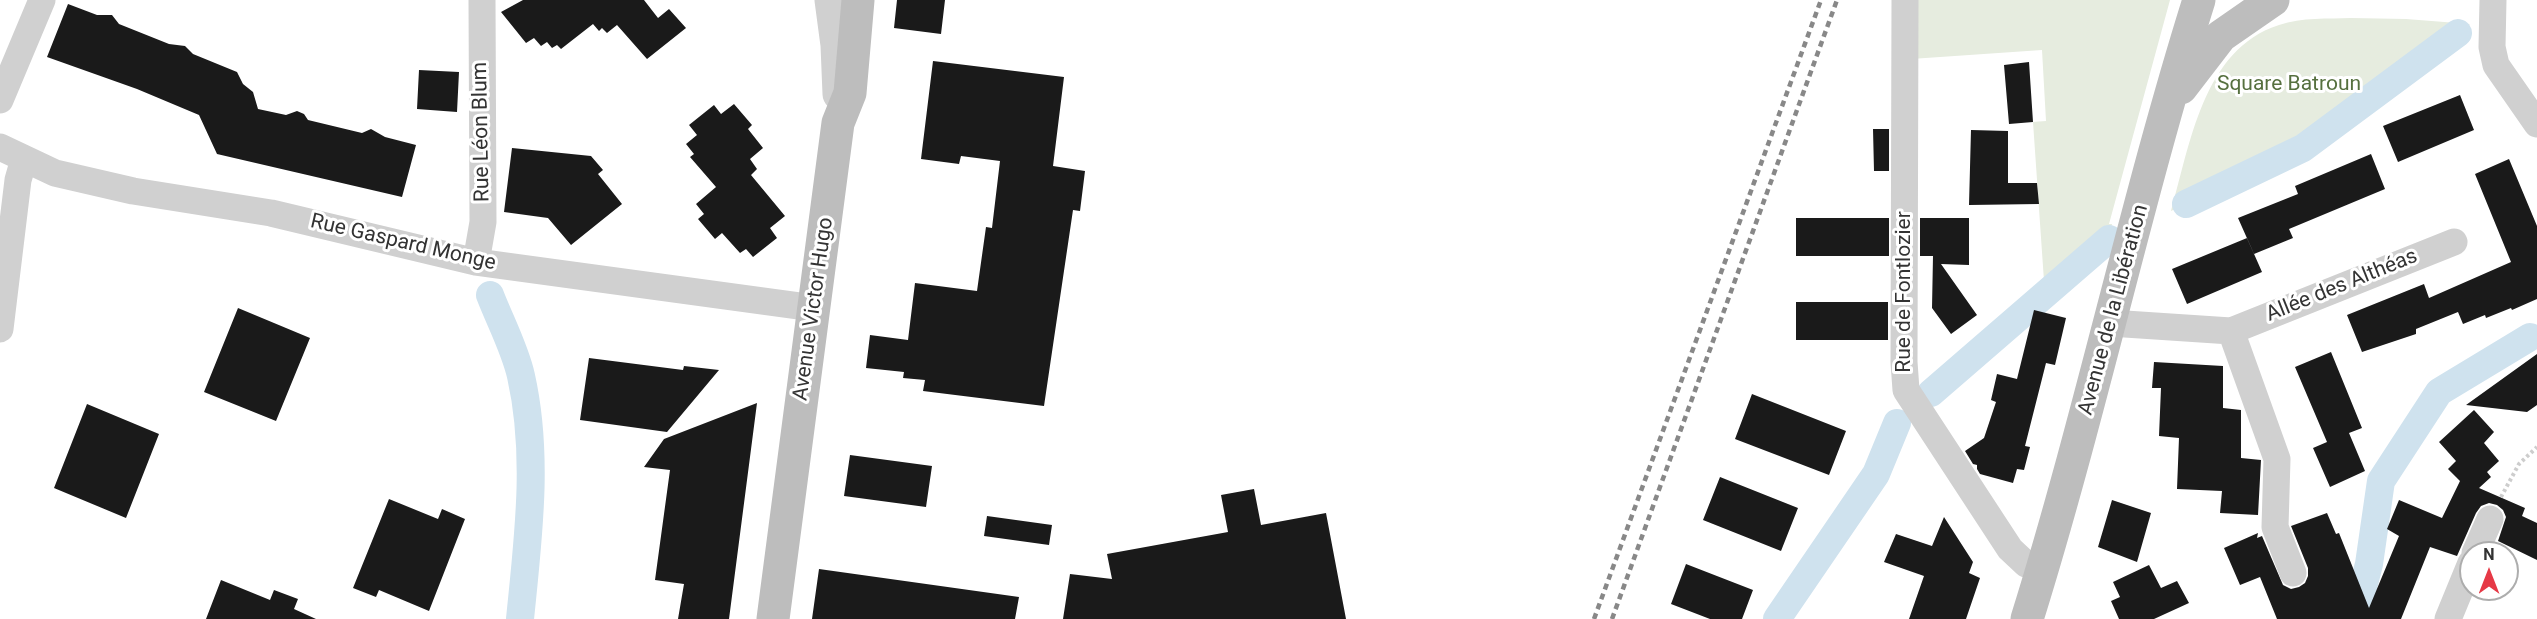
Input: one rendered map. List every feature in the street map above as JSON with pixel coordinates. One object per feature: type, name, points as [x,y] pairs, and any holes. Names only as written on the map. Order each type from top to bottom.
[{"type":"main road","name":"Avenue Victor Hugo","points":[[773,619],[838,123],[850,93],[858,0]]},
{"type":"main road","name":"Avenue de la Libération","points":[[2027,619],[2057,526],[2165,108],[2199,0]]},
{"type":"main road","points":[[2165,108],[2221,36],[2273,0]]},
{"type":"street","points":[[0,100],[42,0]]},
{"type":"street","name":"Rue Léon Blum","points":[[476,262],[483,222],[482,0]]},
{"type":"street","points":[[831,0],[839,79],[838,123]]},
{"type":"street","name":"Rue de Fontlozier","points":[[1905,0],[1904,362],[1906,390],[2010,549],[2026,564],[2043,570]]},
{"type":"street","points":[[2493,0],[2492,47],[2496,65],[2537,124]]},
{"type":"street","name":"Rue Gaspard Monge","points":[[0,147],[55,173],[133,191],[271,213],[476,262],[814,308]]},
{"type":"street","points":[[0,329],[18,180],[24,159]]},
{"type":"street","name":"Allée des Althéas","points":[[2110,323],[2231,331],[2454,242]]},
{"type":"street","points":[[2231,331],[2277,459],[2275,527],[2293,573]]},
{"type":"street","points":[[2480,541],[2490,519]]},
{"type":"street","points":[[2448,619],[2459,593]]},
{"type":"path","points":[[2490,519],[2519,464],[2537,447]]},
{"type":"green space","points":[[1911,0],[2170,0],[2109,224],[2112,224],[2110,233],[2044,281],[2033,122],[2046,121],[2042,50],[1911,59]]},
{"type":"green space","name":"Square Batroun","points":[[2351,18],[2470,24],[2303,148],[2171,211],[2193,129],[2216,77],[2233,55],[2253,37],[2288,22]]},
{"type":"building","points":[[523,0],[644,0],[658,18],[669,9],[686,28],[647,59],[617,25],[607,33],[602,28],[599,31],[593,24],[561,49],[557,45],[552,48],[547,42],[541,46],[534,38],[526,43],[501,12]]},
{"type":"building","points":[[897,0],[945,0],[941,34],[894,28]]},
{"type":"building","points":[[68,4],[97,15],[112,15],[119,24],[169,44],[185,46],[193,54],[237,72],[243,84],[253,92],[258,109],[286,115],[297,111],[304,114],[308,120],[362,133],[371,129],[385,137],[416,145],[402,197],[217,154],[199,115],[137,89],[47,57]]},
{"type":"building","points":[[933,61],[1064,77],[1053,166],[1085,171],[1080,211],[1073,210],[1044,406],[923,391],[925,380],[903,378],[904,372],[866,368],[870,335],[908,340],[915,283],[977,291],[986,227],[992,228],[1000,161],[961,156],[959,164],[921,159]]},
{"type":"building","points":[[2029,62],[2033,122],[2009,124],[2004,65]]},
{"type":"building","points":[[419,70],[459,72],[457,112],[417,109]]},
{"type":"building","points":[[2460,95],[2474,130],[2398,162],[2383,126]]},
{"type":"building","points":[[734,104],[752,125],[748,129],[763,148],[750,159],[757,169],[751,175],[785,216],[770,228],[777,238],[753,257],[746,249],[740,253],[722,233],[715,239],[698,219],[704,214],[696,204],[716,187],[690,157],[694,154],[686,144],[697,135],[689,125],[714,105],[721,114]]},
{"type":"building","points":[[1873,129],[1889,129],[1889,171],[1874,171]]},
{"type":"building","points":[[1971,130],[2008,131],[2008,183],[2037,183],[2039,204],[1969,205]]},
{"type":"building","points":[[512,148],[591,156],[603,170],[598,174],[622,204],[571,245],[548,218],[504,212]]},
{"type":"building","points":[[2371,154],[2385,189],[2289,229],[2293,238],[2254,254],[2238,218],[2298,194],[2295,186]]},
{"type":"building","points":[[2509,159],[2537,226],[2537,299],[2512,310],[2511,308],[2486,318],[2485,315],[2463,324],[2458,312],[2416,329],[2416,334],[2362,352],[2347,315],[2424,284],[2429,298],[2511,262],[2475,174]]},
{"type":"building","points":[[1796,218],[1889,218],[1889,256],[1796,256]]},
{"type":"building","points":[[1920,218],[1969,218],[1969,265],[1941,264],[1977,315],[1951,334],[1932,308],[1933,256],[1920,256]]},
{"type":"building","points":[[2247,238],[2262,272],[2187,304],[2172,269]]},
{"type":"building","points":[[1796,302],[1888,302],[1888,340],[1796,340]]},
{"type":"building","points":[[238,308],[310,338],[276,421],[204,392]]},
{"type":"building","points":[[2034,310],[2066,318],[2055,365],[2046,363],[2025,446],[2030,447],[2024,470],[2017,469],[2013,483],[1980,474],[1977,465],[1973,464],[1965,451],[1984,438],[1996,402],[1991,400],[1997,374],[2017,379]]},
{"type":"building","points":[[2331,352],[2362,428],[2349,433],[2365,471],[2330,487],[2313,448],[2327,442],[2295,367]]},
{"type":"building","points":[[2537,354],[2537,405],[2527,412],[2466,405]]},
{"type":"building","points":[[589,358],[683,370],[684,366],[719,370],[667,432],[580,420]]},
{"type":"building","points":[[2154,362],[2223,366],[2223,408],[2241,410],[2241,458],[2261,460],[2258,515],[2220,513],[2222,491],[2177,489],[2179,438],[2159,436],[2161,388],[2152,388]]},
{"type":"building","points":[[1752,394],[1846,431],[1829,475],[1735,439]]},
{"type":"building","points":[[757,403],[729,619],[678,619],[684,584],[655,580],[670,470],[644,467],[664,439]]},
{"type":"building","points":[[87,404],[159,434],[126,518],[54,488]]},
{"type":"building","points":[[2474,410],[2494,432],[2484,443],[2499,461],[2487,472],[2491,477],[2479,488],[2525,508],[2522,516],[2537,523],[2537,560],[2519,551],[2519,541],[2498,541],[2506,517],[2497,505],[2489,503],[2481,506],[2464,541],[2459,541],[2457,556],[2430,547],[2401,619],[2277,619],[2260,577],[2240,585],[2224,548],[2258,533],[2257,538],[2262,536],[2283,585],[2291,589],[2305,583],[2308,568],[2291,526],[2327,513],[2336,534],[2339,533],[2369,608],[2399,536],[2387,529],[2399,500],[2442,518],[2460,481],[2448,469],[2456,461],[2439,442]]},
{"type":"building","points":[[850,455],[932,466],[926,507],[844,496]]},
{"type":"building","points":[[1720,477],[1798,508],[1781,551],[1703,520]]},
{"type":"building","points":[[1254,489],[1261,525],[1326,513],[1346,619],[1063,619],[1070,574],[1112,579],[1107,554],[1228,532],[1221,495]]},
{"type":"building","points":[[389,499],[438,519],[442,509],[465,519],[429,611],[379,590],[376,597],[353,588]]},
{"type":"building","points":[[2112,500],[2151,513],[2137,562],[2098,547]]},
{"type":"building","points":[[987,516],[1052,525],[1049,545],[984,536]]},
{"type":"building","points":[[1944,517],[1973,562],[1969,573],[1980,578],[1966,619],[1909,619],[1924,576],[1884,562],[1896,534],[1932,546]]},
{"type":"building","points":[[1686,564],[1753,590],[1742,619],[1710,619],[1671,604]]},
{"type":"building","points":[[2149,565],[2161,588],[2177,581],[2189,603],[2154,619],[2119,619],[2111,601],[2120,597],[2113,582]]},
{"type":"building","points":[[819,569],[1019,597],[1015,619],[812,619]]},
{"type":"building","points":[[221,580],[270,600],[274,590],[298,599],[294,609],[316,619],[206,619]]},
{"type":"waterway","points":[[2186,204],[2303,148],[2458,33]]},
{"type":"waterway","points":[[1931,393],[2109,239]]},
{"type":"waterway","points":[[490,295],[521,376],[530,436],[530,498],[520,619]]},
{"type":"waterway","points":[[2355,619],[2369,564],[2381,481],[2439,392],[2530,337]]},
{"type":"waterway","points":[[1777,619],[1876,474],[1897,423]]},
{"type":"railway","points":[[1594,619],[1821,0]]},
{"type":"railway","points":[[1612,619],[1837,0]]}]
